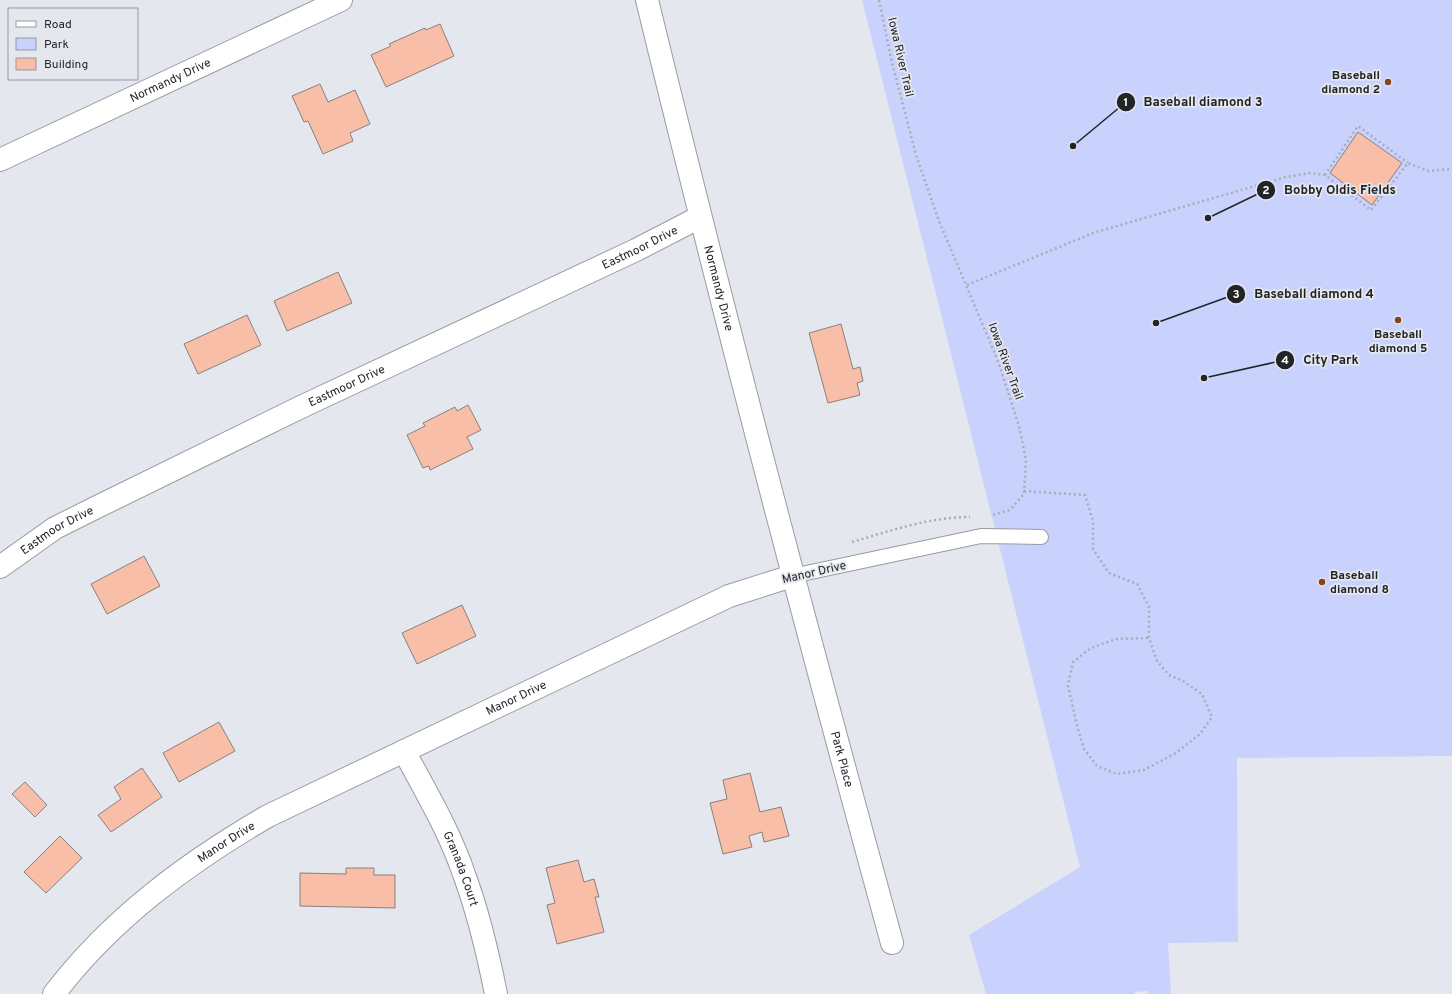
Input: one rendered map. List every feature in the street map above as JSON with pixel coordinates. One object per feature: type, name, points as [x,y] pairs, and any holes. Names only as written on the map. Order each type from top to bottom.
[{"type":"street","name":"Normandy Drive","points":[[0,160],[341,0]]},
{"type":"street","name":"Normandy Drive","points":[[647,0],[700,217],[792,576]]},
{"type":"street","name":"Eastmoor Drive","points":[[0,567],[55,528],[301,407],[636,250],[700,217]]},
{"type":"street","name":"Manor Drive","points":[[54,994],[72,970],[107,932],[165,883],[226,841],[268,816],[729,596],[792,576]]},
{"type":"street","name":"Park Place","points":[[792,576],[892,943]]},
{"type":"street","name":"Granada Court","points":[[404,751],[438,812],[465,875],[486,942],[496,994]]},
{"type":"lane","name":"Manor Drive","points":[[792,576],[981,536],[1041,537]]},
{"type":"path","name":"Iowa River Trail","points":[[879,0],[892,62],[916,155],[939,221],[998,361],[1019,426],[1026,460],[1024,491]]},
{"type":"path","points":[[1324,176],[1358,126],[1408,163],[1428,172],[1452,169]]},
{"type":"path","points":[[967,285],[1093,233],[1286,177],[1310,174],[1324,176],[1371,210],[1408,163]]},
{"type":"path","points":[[986,517],[1010,510],[1024,494],[1024,491],[1085,495],[1093,521],[1093,549],[1109,573],[1137,584],[1148,607],[1149,638],[1157,661],[1169,675],[1184,681],[1202,694],[1212,717],[1200,734],[1176,753],[1144,770],[1117,774],[1097,766],[1084,750],[1068,686],[1072,668],[1074,662],[1091,648],[1116,638],[1149,638]]},
{"type":"path","points":[[850,542],[915,524],[957,517],[972,517]]},
{"type":"green space","points":[[862,0],[1452,0],[1452,756],[1237,758],[1238,942],[1168,943],[1171,994],[1149,994],[1148,991],[1135,992],[1135,994],[986,994],[969,935],[1080,867]]},
{"type":"building","points":[[440,24],[454,56],[386,87],[371,55],[391,46],[389,44],[425,28],[426,30]]},
{"type":"building","points":[[320,84],[328,102],[355,90],[370,124],[350,133],[353,141],[323,154],[308,121],[304,122],[292,96]]},
{"type":"building","points":[[1358,132],[1402,163],[1372,205],[1330,173]]},
{"type":"building","points":[[338,272],[352,303],[287,331],[274,301]]},
{"type":"building","points":[[247,315],[261,345],[198,374],[184,344]]},
{"type":"building","points":[[841,324],[853,369],[860,367],[863,381],[857,383],[860,395],[828,403],[809,333]]},
{"type":"building","points":[[468,405],[481,430],[467,437],[473,449],[430,470],[429,466],[423,468],[407,435],[425,426],[423,423],[455,407],[457,411]]},
{"type":"building","points":[[144,556],[160,586],[107,614],[91,584]]},
{"type":"building","points":[[462,605],[476,636],[417,664],[402,633]]},
{"type":"building","points":[[219,722],[235,751],[179,782],[163,753]]},
{"type":"building","points":[[142,768],[162,797],[111,832],[98,815],[121,799],[114,787]]},
{"type":"building","points":[[750,773],[760,812],[781,807],[789,836],[764,842],[762,832],[749,836],[752,847],[723,854],[710,803],[727,799],[723,780]]},
{"type":"building","points":[[25,782],[47,805],[35,817],[12,794]]},
{"type":"building","points":[[60,836],[82,858],[46,893],[24,872]]},
{"type":"building","points":[[578,860],[584,882],[594,879],[599,897],[595,897],[604,932],[557,944],[547,905],[555,903],[546,868]]},
{"type":"building","points":[[346,868],[374,868],[374,875],[395,875],[395,908],[300,906],[300,873],[346,874]]},
{"type":"place","name":"Baseball diamond 2","points":[[1388,82]]},
{"type":"place","name":"Baseball diamond 3","points":[[1073,146]]},
{"type":"place","name":"Bobby Oldis Fields","points":[[1208,218]]},
{"type":"place","name":"Baseball diamond 5","points":[[1398,320]]},
{"type":"place","name":"Baseball diamond 4","points":[[1156,323]]},
{"type":"place","name":"City Park","points":[[1204,378]]},
{"type":"place","name":"Baseball diamond 8","points":[[1322,582]]}]
